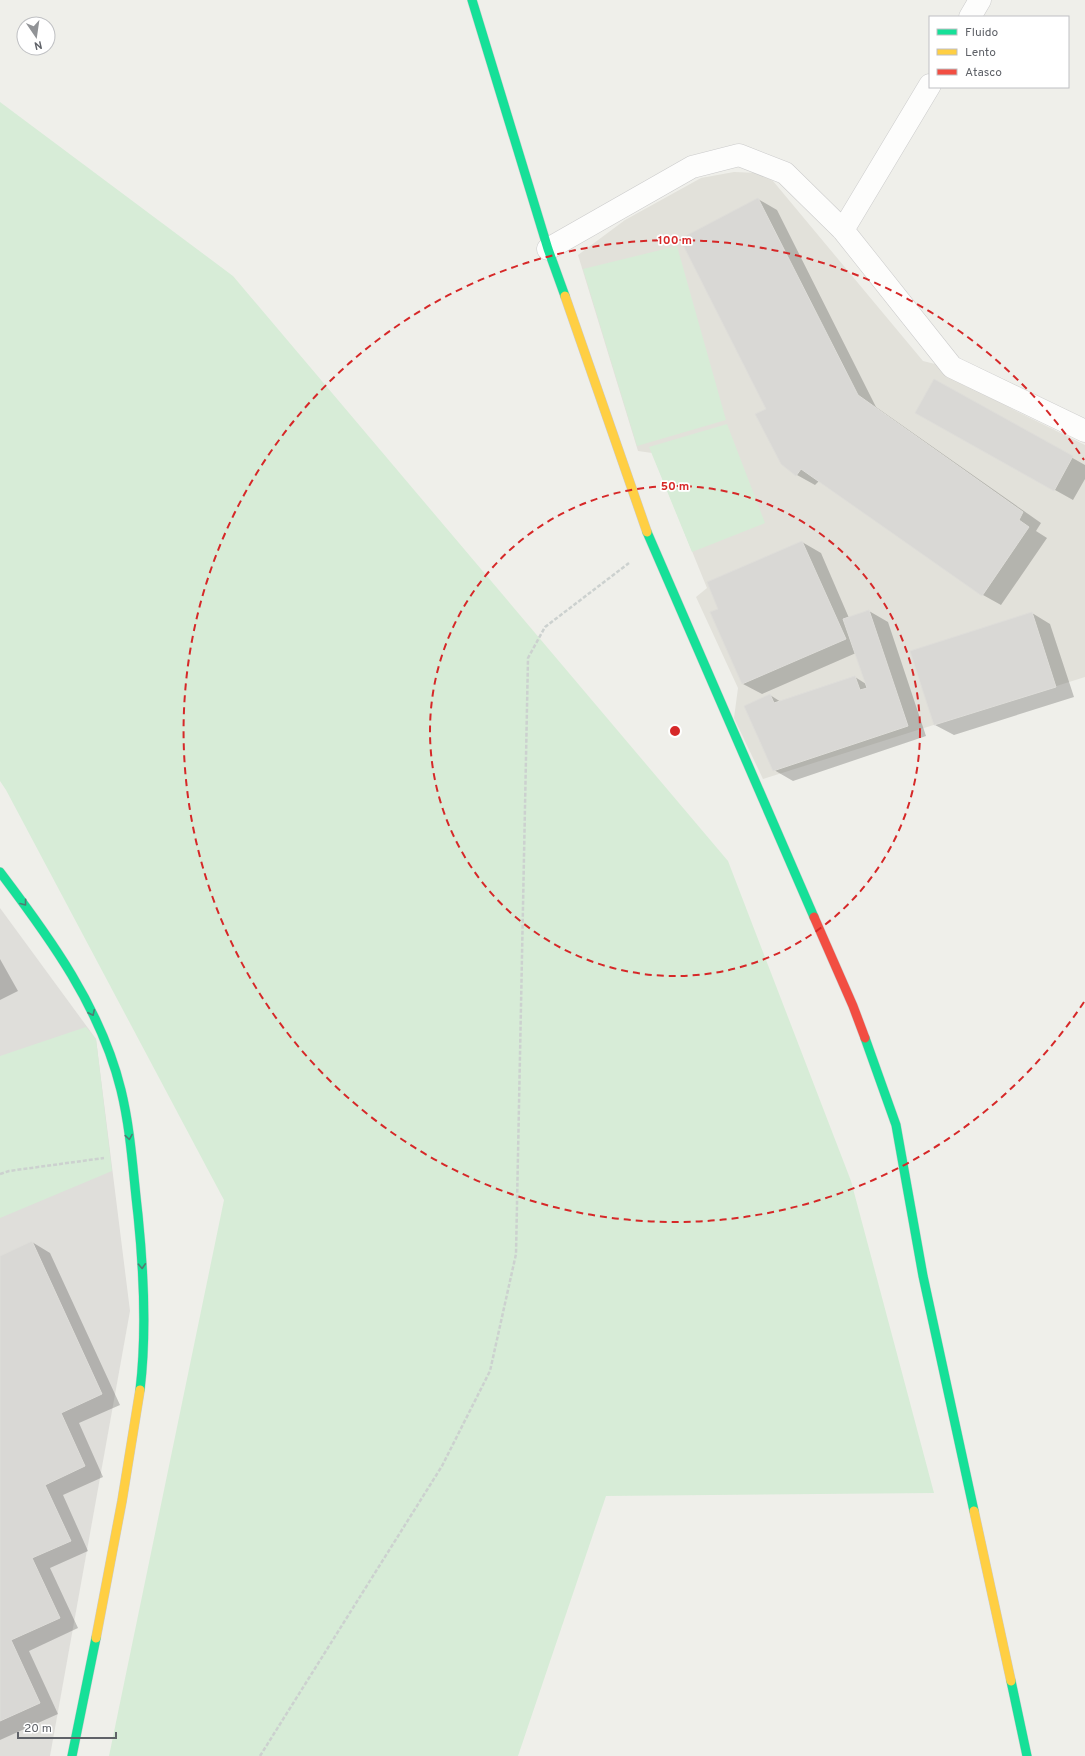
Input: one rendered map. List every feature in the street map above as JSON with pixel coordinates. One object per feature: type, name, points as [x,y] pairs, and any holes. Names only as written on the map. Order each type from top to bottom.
[{"type":"street","points":[[472,0],[548,249],[652,545],[853,1006],[896,1125],[923,1276],[1027,1756]]},
{"type":"street","points":[[971,16],[980,0]]},
{"type":"street","points":[[843,230],[929,87]]},
{"type":"street","points":[[548,249],[692,167],[739,155],[785,173],[843,230],[952,367],[1085,431]]},
{"type":"street","points":[[0,872],[38,922],[72,972],[93,1014],[110,1056],[122,1099],[132,1154],[142,1267],[144,1342],[139,1408],[109,1576],[72,1756]]},
{"type":"path","points":[[260,1756],[442,1466],[490,1371],[516,1254],[528,658],[545,626],[652,545]]},
{"type":"path","points":[[0,1174],[9,1171],[132,1154]]},
{"type":"shaded area","points":[[734,172],[758,173],[773,181],[923,361],[943,366],[1012,409],[1085,445],[1085,677],[763,779],[734,718],[738,688],[696,597],[707,588],[652,453],[638,451],[578,255],[625,220],[701,178]]},
{"type":"shaded area","points":[[0,908],[96,1039],[130,1311],[50,1756],[0,1756]]},
{"type":"green space","points":[[0,102],[233,276],[728,861],[851,1181],[934,1493],[606,1496],[518,1756],[109,1756],[224,1200],[0,781]]},
{"type":"green space","points":[[677,246],[726,420],[637,446],[583,269]]},
{"type":"green space","points":[[727,424],[765,523],[692,552],[649,447]]},
{"type":"green space","points":[[86,1027],[96,1039],[112,1171],[0,1218],[0,1056]]},
{"type":"building","points":[[758,198],[858,395],[1023,512],[1019,520],[1029,527],[982,596],[801,469],[796,476],[781,464],[755,414],[766,409],[680,239]]},
{"type":"building","points":[[934,379],[1073,456],[1054,491],[915,413]]},
{"type":"building","points":[[802,541],[846,639],[742,684],[710,612],[718,609],[707,582]]},
{"type":"building","points":[[869,610],[908,726],[773,771],[744,706],[770,694],[774,703],[855,676],[860,690],[867,688],[843,619]]},
{"type":"building","points":[[1032,612],[1056,687],[934,725],[910,651]]},
{"type":"building","points":[[32,1241],[102,1394],[61,1413],[85,1466],[45,1485],[71,1541],[32,1558],[60,1618],[11,1640],[40,1703],[0,1721],[0,1256]]},
{"type":"traffic: fast","points":[[472,0],[548,249],[565,296]]},
{"type":"traffic: fast","points":[[647,532],[814,917]]},
{"type":"traffic: fast","points":[[0,872],[55,948],[87,1002],[101,1031],[121,1090],[129,1136],[142,1259],[144,1325],[140,1390]]},
{"type":"traffic: fast","points":[[865,1038],[896,1125],[923,1276],[974,1511]]},
{"type":"traffic: fast","points":[[72,1756],[96,1638]]},
{"type":"traffic: fast","points":[[1011,1681],[1027,1756]]},
{"type":"traffic: slow","points":[[565,296],[647,532]]},
{"type":"traffic: slow","points":[[96,1638],[122,1501],[140,1390]]},
{"type":"traffic: slow","points":[[974,1511],[1011,1681]]},
{"type":"traffic: jam","points":[[814,917],[853,1006],[865,1038]]}]
